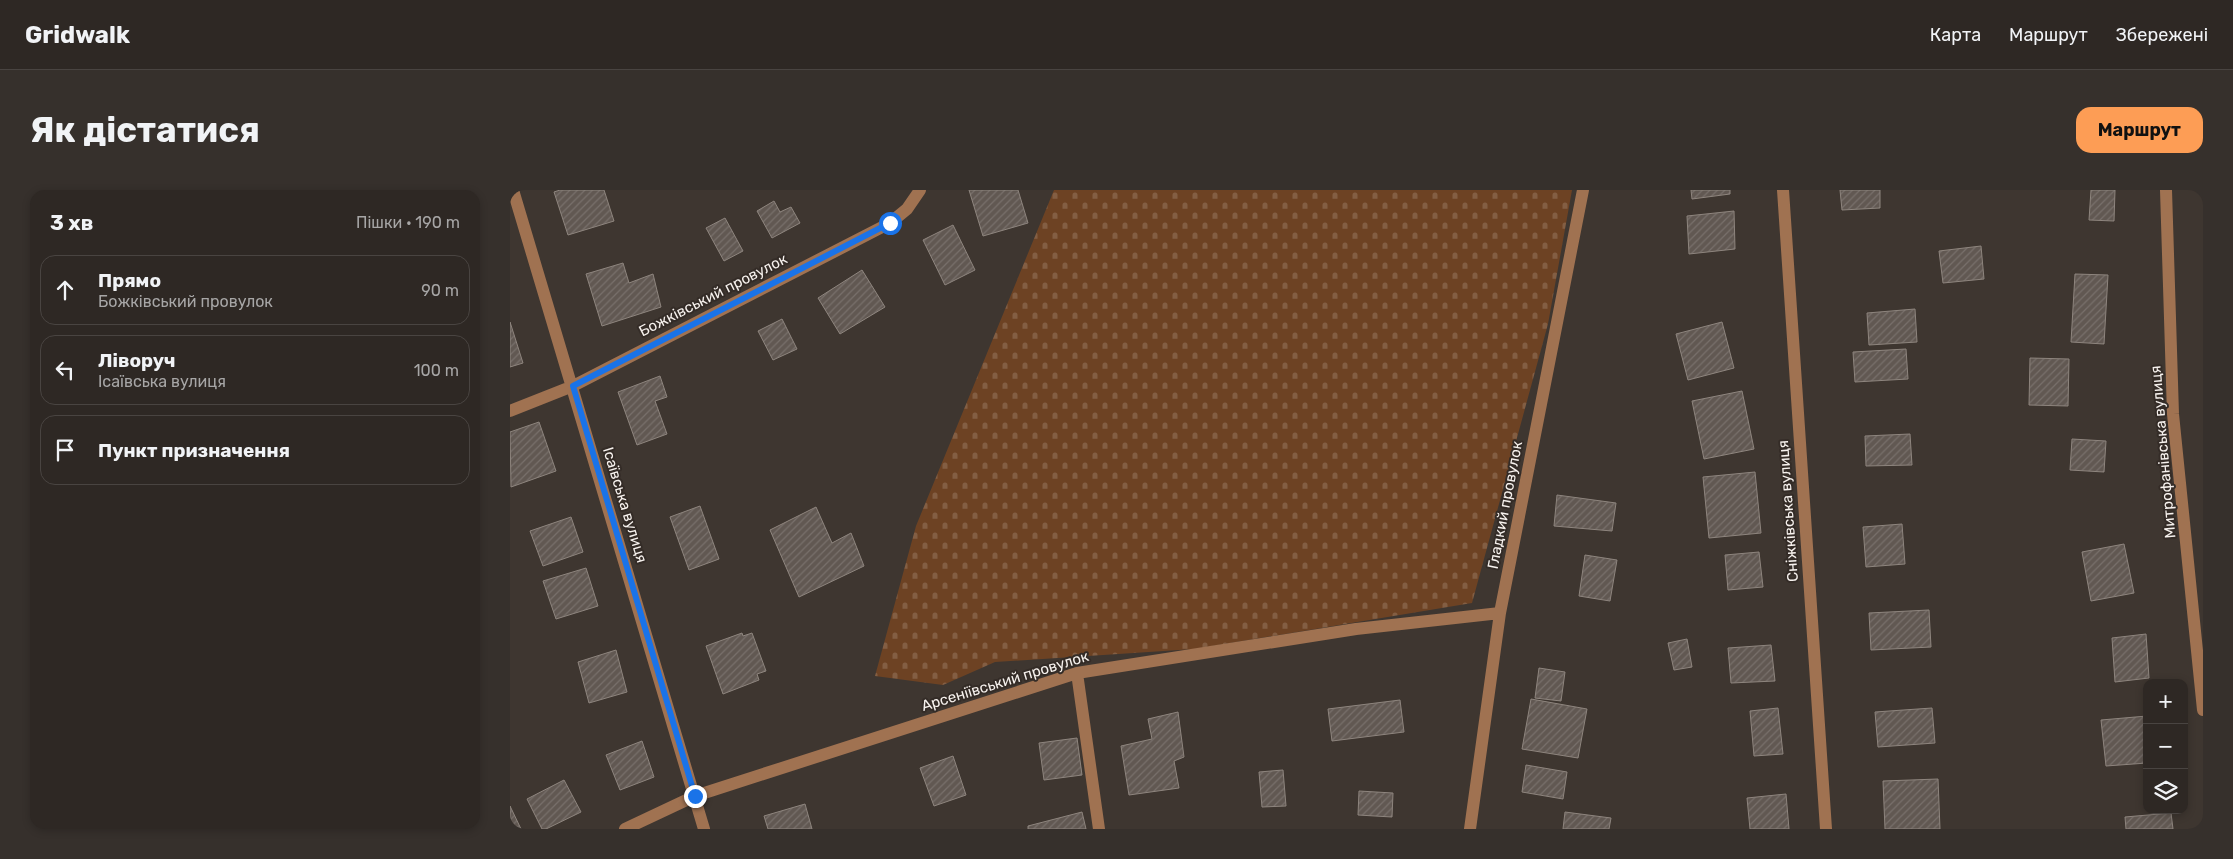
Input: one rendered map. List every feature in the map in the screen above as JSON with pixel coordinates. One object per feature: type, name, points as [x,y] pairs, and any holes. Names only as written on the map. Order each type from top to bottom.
[{"type":"street","name":"Ісаївська вулиця","points":[[513,190],[704,829]]},
{"type":"street","name":"Гладкий провулок","points":[[1470,829],[1500,613],[1583,190]]},
{"type":"street","name":"Сніжківська вулиця","points":[[1783,190],[1826,829]]},
{"type":"street","name":"Митрофанівська вулиця","points":[[2166,190],[2173,414],[2203,710]]},
{"type":"street","name":"Божківський провулок","points":[[510,411],[573,386],[890,223],[907,209],[920,191]]},
{"type":"street","name":"Арсеніївський провулок","points":[[624,829],[695,796],[1077,673],[1356,630],[1500,613]]},
{"type":"street","points":[[1077,673],[1099,829]]},
{"type":"green space","points":[[1054,190],[1572,190],[1548,324],[1472,603],[1194,649],[995,662],[943,685],[875,676],[916,526]]},
{"type":"building","points":[[560,190],[604,190],[614,221],[568,235],[554,192]]},
{"type":"building","points":[[969,190],[1018,190],[1028,223],[983,236]]},
{"type":"building","points":[[1691,190],[1730,190],[1730,194],[1692,199]]},
{"type":"building","points":[[1840,190],[1880,190],[1880,208],[1842,210]]},
{"type":"building","points":[[2091,190],[2115,190],[2114,221],[2089,220]]},
{"type":"building","points":[[774,201],[780,212],[791,207],[800,223],[772,238],[757,211]]},
{"type":"building","points":[[1734,211],[1735,249],[1689,254],[1687,216]]},
{"type":"building","points":[[725,218],[743,251],[724,261],[706,228]]},
{"type":"building","points":[[953,225],[975,270],[945,285],[923,240]]},
{"type":"building","points":[[1981,246],[1984,279],[1943,283],[1939,251]]},
{"type":"building","points":[[623,263],[629,283],[653,274],[661,307],[602,326],[586,274]]},
{"type":"building","points":[[862,270],[885,307],[840,334],[818,298]]},
{"type":"building","points":[[2075,274],[2108,275],[2104,344],[2071,342]]},
{"type":"building","points":[[1915,309],[1917,342],[1869,345],[1867,313]]},
{"type":"building","points":[[782,319],[797,349],[773,360],[758,331]]},
{"type":"building","points":[[510,322],[523,363],[510,367]]},
{"type":"building","points":[[1722,322],[1734,368],[1688,380],[1676,334]]},
{"type":"building","points":[[1906,349],[1908,379],[1855,382],[1853,352]]},
{"type":"building","points":[[2030,358],[2069,359],[2068,406],[2029,405]]},
{"type":"building","points":[[660,376],[667,397],[655,401],[667,434],[637,445],[618,392]]},
{"type":"building","points":[[1742,391],[1754,449],[1704,459],[1692,401]]},
{"type":"building","points":[[539,422],[556,471],[511,487],[510,432]]},
{"type":"building","points":[[1910,434],[1912,465],[1866,466],[1865,436]]},
{"type":"building","points":[[2072,439],[2106,441],[2104,472],[2070,470]]},
{"type":"building","points":[[1755,472],[1761,533],[1709,538],[1703,477]]},
{"type":"building","points":[[1557,495],[1616,503],[1612,531],[1554,526]]},
{"type":"building","points":[[700,506],[719,559],[689,570],[670,517]]},
{"type":"building","points":[[816,507],[832,543],[851,533],[864,566],[799,597],[770,530]]},
{"type":"building","points":[[571,517],[583,552],[543,566],[530,531]]},
{"type":"building","points":[[1902,524],[1905,564],[1866,567],[1863,527]]},
{"type":"building","points":[[2124,544],[2134,593],[2091,601],[2082,552]]},
{"type":"building","points":[[1759,552],[1763,587],[1728,590],[1725,555]]},
{"type":"building","points":[[1585,555],[1617,560],[1610,601],[1579,596]]},
{"type":"building","points":[[586,568],[598,606],[556,619],[543,581]]},
{"type":"building","points":[[1929,610],[1931,647],[1871,650],[1869,613]]},
{"type":"building","points":[[742,633],[743,636],[752,633],[766,671],[757,674],[759,680],[723,694],[706,646]]},
{"type":"building","points":[[2146,634],[2149,678],[2115,682],[2112,638]]},
{"type":"building","points":[[1687,639],[1692,667],[1674,670],[1668,643]]},
{"type":"building","points":[[1771,645],[1775,681],[1731,683],[1728,648]]},
{"type":"building","points":[[616,650],[627,692],[589,703],[578,662]]},
{"type":"building","points":[[1539,668],[1565,672],[1561,701],[1535,698]]},
{"type":"building","points":[[1531,699],[1587,709],[1578,758],[1522,749]]},
{"type":"building","points":[[1400,700],[1404,732],[1332,741],[1328,709]]},
{"type":"building","points":[[1778,708],[1783,754],[1754,756],[1750,711]]},
{"type":"building","points":[[1932,708],[1935,743],[1878,747],[1875,712]]},
{"type":"building","points":[[1178,712],[1184,757],[1174,761],[1179,788],[1129,795],[1121,746],[1152,739],[1148,719]]},
{"type":"building","points":[[2143,716],[2143,763],[2106,766],[2101,720]]},
{"type":"building","points":[[1077,738],[1082,775],[1044,780],[1039,743]]},
{"type":"building","points":[[642,741],[654,777],[620,790],[606,755]]},
{"type":"building","points":[[953,756],[966,795],[934,806],[920,768]]},
{"type":"building","points":[[1526,765],[1567,772],[1563,799],[1522,792]]},
{"type":"building","points":[[1283,770],[1286,806],[1262,807],[1259,772]]},
{"type":"building","points":[[1938,779],[1940,829],[1885,829],[1883,781]]},
{"type":"building","points":[[564,780],[581,812],[546,829],[542,829],[527,799]]},
{"type":"building","points":[[1359,791],[1393,793],[1392,817],[1358,815]]},
{"type":"building","points":[[1786,794],[1789,829],[1750,829],[1747,798]]},
{"type":"building","points":[[805,804],[812,829],[768,829],[764,816]]},
{"type":"building","points":[[510,806],[521,829],[510,829]]},
{"type":"building","points":[[1082,812],[1086,829],[1028,829],[1028,826]]},
{"type":"building","points":[[1565,812],[1611,818],[1609,829],[1563,829]]},
{"type":"building","points":[[2171,814],[2173,829],[2126,829],[2125,817]]},
{"type":"route","points":[[695,796],[573,386],[890,223]]}]
